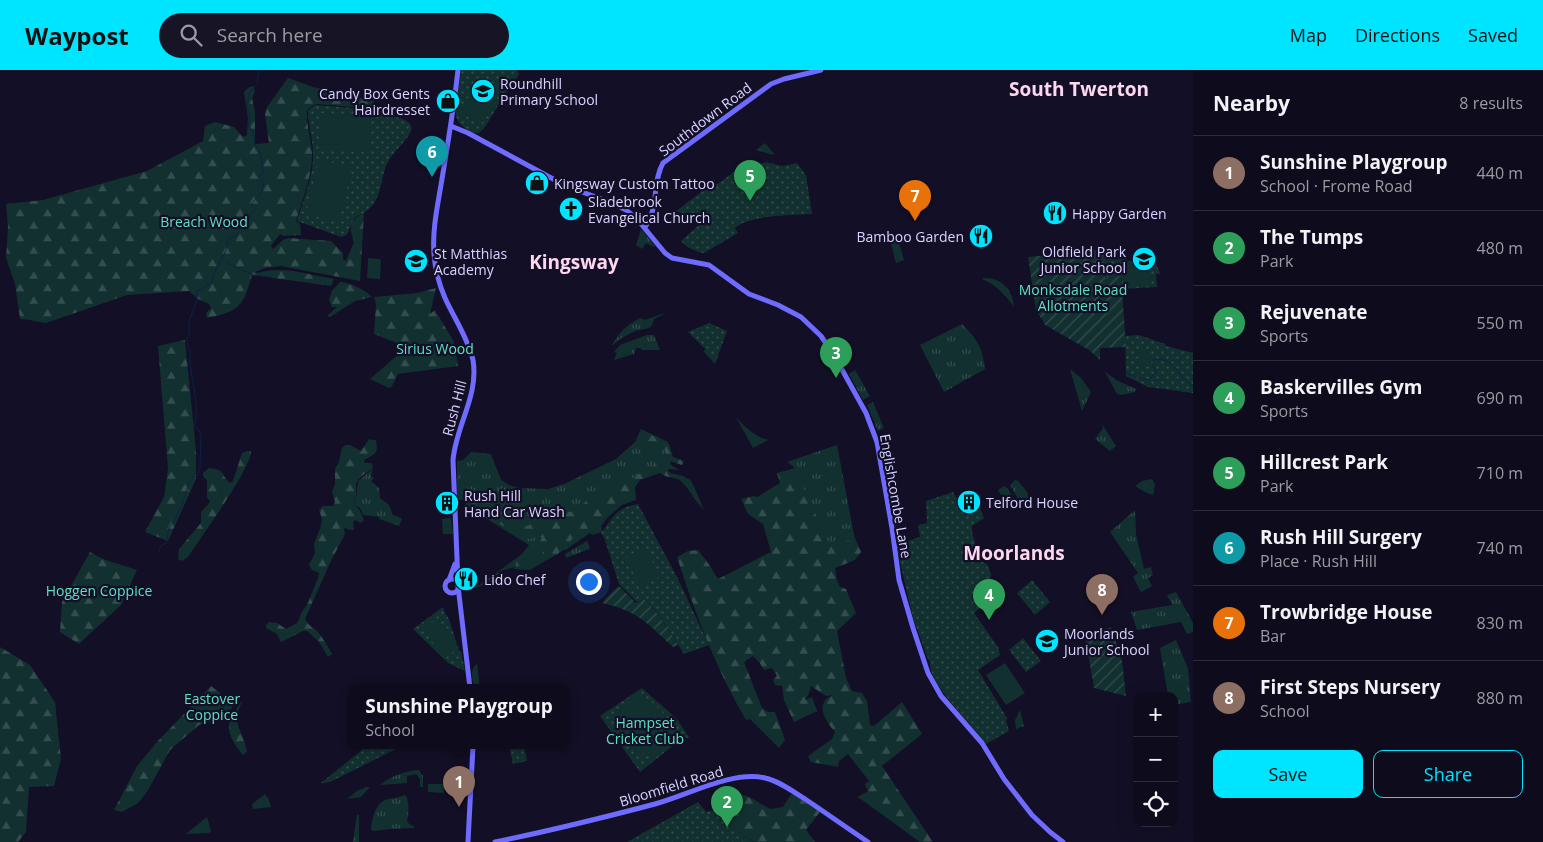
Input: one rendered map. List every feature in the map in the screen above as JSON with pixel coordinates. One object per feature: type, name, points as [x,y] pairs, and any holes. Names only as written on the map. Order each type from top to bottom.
[{"type":"street","name":"Rush Hill","points":[[458,70],[434,244],[436,267],[441,288],[468,343],[474,368],[474,384],[471,399],[454,449],[453,472],[460,607]]},
{"type":"street","name":"Southdown Road","points":[[644,227],[649,220],[663,163],[771,84],[822,70]]},
{"type":"street","name":"Englishcombe Lane","points":[[451,126],[468,133],[562,184],[626,210],[644,227],[665,253],[672,258],[702,263],[716,268],[749,294],[778,305],[801,317],[828,344],[866,413],[877,442],[899,580],[928,673],[941,696],[982,743],[1004,779],[1032,815],[1063,842]]},
{"type":"street","name":"Rush Hill","points":[[449,580],[456,564],[457,554]]},
{"type":"street","points":[[449,580],[455,580],[458,584],[458,590],[455,592],[450,592],[446,589],[446,583],[449,580]]},
{"type":"street","points":[[455,592],[460,607],[470,684]]},
{"type":"street","points":[[468,842],[473,749]]},
{"type":"street","name":"Bloomfield Road","points":[[495,842],[604,818],[719,783],[750,776],[770,779],[787,788],[868,842]]},
{"type":"green space","name":"Roundhill Primary School","points":[[461,70],[517,70],[519,74],[485,127],[479,133],[464,128],[457,119],[456,105]]},
{"type":"green space","points":[[504,72],[507,73],[492,111],[489,110],[482,123],[461,114],[477,78],[497,87]]},
{"type":"green space","name":"Breach Wood","points":[[288,78],[313,87],[374,101],[375,112],[369,112],[366,108],[318,104],[313,105],[307,110],[312,161],[307,187],[296,221],[300,224],[301,235],[283,236],[280,234],[271,246],[273,249],[288,238],[331,241],[343,253],[343,259],[346,261],[354,242],[351,223],[358,216],[364,214],[360,281],[281,266],[265,268],[255,272],[286,270],[334,279],[331,286],[252,275],[246,294],[238,306],[226,313],[207,318],[206,313],[211,308],[209,304],[198,299],[189,291],[127,295],[46,323],[20,319],[15,284],[6,258],[8,227],[6,204],[43,200],[147,171],[203,141],[205,126],[215,122],[234,127],[243,137],[247,135],[248,118],[244,92],[253,86],[255,91],[252,98],[255,112],[255,144],[269,143],[265,114],[267,107]]},
{"type":"green space","points":[[315,105],[366,109],[369,113],[392,116],[404,120],[411,126],[410,134],[386,165],[379,193],[374,203],[363,214],[354,219],[347,234],[341,237],[297,221],[312,170],[313,148],[308,110]]},
{"type":"green space","points":[[321,113],[371,116],[370,152],[320,150]]},
{"type":"green space","points":[[765,143],[774,154],[774,155],[756,150]]},
{"type":"green space","points":[[751,159],[755,165],[765,162],[783,166],[797,163],[806,175],[812,214],[772,216],[750,220],[735,228],[738,233],[704,253],[695,250],[681,241],[699,225],[687,215],[676,211]]},
{"type":"green space","points":[[319,160],[352,167],[339,222],[306,214]]},
{"type":"green space","points":[[641,229],[654,247],[646,243],[642,249],[636,245]]},
{"type":"green space","points":[[895,239],[900,246],[904,260],[896,263],[890,240]]},
{"type":"green space","name":"Monksdale Road Allotments","points":[[1114,250],[1116,259],[1099,262],[1106,278],[1121,276],[1126,347],[1100,348],[1100,360],[1089,350],[1045,325],[1036,310],[1028,257]]},
{"type":"green space","points":[[368,258],[381,259],[380,279],[367,278]]},
{"type":"green space","points":[[1126,258],[1127,261],[1153,260],[1160,274],[1156,274],[1157,287],[1122,289],[1121,276],[1107,278],[1099,262]]},
{"type":"green space","points":[[1150,263],[1152,283],[1125,285],[1124,265]]},
{"type":"green space","points":[[983,278],[995,280],[1004,285],[1011,294],[1014,306],[1000,291]]},
{"type":"green space","points":[[340,282],[357,287],[372,297],[355,301],[330,317],[327,316],[337,307],[332,307],[329,300],[332,291]]},
{"type":"green space","name":"Sirius Wood","points":[[436,288],[430,314],[435,310],[454,342],[458,366],[398,374],[389,388],[370,379],[407,347],[374,334],[376,304],[374,297],[417,293]]},
{"type":"green space","points":[[664,314],[654,319],[649,328],[635,331],[612,345],[627,326],[635,321],[640,318],[645,320]]},
{"type":"green space","points":[[709,323],[727,331],[715,364],[704,352],[705,349],[688,332]]},
{"type":"green space","points":[[962,324],[978,344],[985,369],[944,392],[920,345]]},
{"type":"green space","points":[[647,335],[654,335],[660,350],[636,348],[634,354],[614,360],[617,353],[614,352],[620,345]]},
{"type":"green space","points":[[1139,335],[1166,346],[1193,353],[1193,393],[1148,387],[1126,376],[1125,336]]},
{"type":"green space","points":[[185,340],[196,451],[196,479],[168,541],[145,532],[164,497],[168,468],[158,346]]},
{"type":"green space","points":[[1148,350],[1150,366],[1139,367],[1138,351]]},
{"type":"green space","points":[[1070,369],[1081,378],[1091,392],[1082,411]]},
{"type":"green space","points":[[855,370],[870,396],[863,400],[849,374]]},
{"type":"green space","points":[[1105,372],[1116,380],[1136,389],[1135,392],[1122,395],[1117,394]]},
{"type":"green space","points":[[873,402],[884,428],[878,431],[867,405]]},
{"type":"green space","points":[[736,417],[755,434],[768,440],[753,448]]},
{"type":"green space","points":[[1102,424],[1116,446],[1110,451],[1095,439],[1103,428]]},
{"type":"green space","points":[[641,429],[668,442],[669,462],[640,479],[622,504],[602,525],[530,570],[514,569],[514,567],[498,572],[500,577],[490,582],[462,591],[462,587],[479,585],[484,582],[522,554],[529,545],[466,506],[464,500],[457,500],[457,461],[463,460],[471,452],[491,454],[501,480],[509,485],[520,488],[548,489],[564,484],[616,459],[635,442]]},
{"type":"green space","points":[[643,431],[669,444],[673,457],[684,461],[682,465],[670,461],[671,465],[679,470],[669,469],[668,471],[690,480],[704,510],[681,481],[660,473],[640,480],[635,487],[636,500],[622,505],[601,523],[602,532],[592,535],[590,532],[580,531],[571,540],[571,546],[566,550],[561,549],[555,556],[539,559],[536,566],[524,570],[516,567],[516,562],[526,555],[530,554],[534,558],[545,553],[536,551],[542,537],[525,539],[471,507],[471,501],[477,498],[489,506],[494,513],[528,526],[536,520],[547,516],[574,511],[590,498],[630,480],[648,468],[664,461],[666,453],[661,444],[641,441],[639,438]]},
{"type":"green space","points":[[369,439],[376,441],[377,449],[373,455],[364,460],[365,463],[372,463],[373,468],[357,482],[354,503],[364,520],[361,523],[355,520],[353,522],[354,530],[344,528],[345,534],[305,619],[327,645],[332,654],[328,657],[319,642],[307,631],[303,631],[281,642],[277,634],[266,628],[266,625],[269,622],[277,623],[286,629],[299,620],[318,578],[319,573],[312,570],[309,565],[315,553],[314,544],[321,526],[322,519],[319,510],[323,506],[333,506],[335,502],[332,492],[335,484],[335,469],[339,462],[342,448],[345,445],[350,445],[361,451]]},
{"type":"green space","points":[[837,445],[855,540],[821,554],[795,468],[787,462]]},
{"type":"green space","points":[[251,451],[249,459],[235,487],[188,557],[182,561],[178,559],[179,549],[201,523],[201,512],[210,502],[207,497],[207,480],[203,473],[209,468],[218,470],[230,483],[233,481],[242,453]]},
{"type":"green space","points":[[795,468],[830,547],[855,538],[861,552],[855,560],[835,568],[840,587],[846,589],[856,613],[837,631],[846,678],[852,691],[862,693],[867,701],[870,725],[874,726],[902,702],[922,734],[882,766],[933,842],[920,842],[858,797],[868,791],[865,784],[869,781],[848,754],[839,761],[838,767],[811,762],[808,756],[832,739],[835,732],[824,717],[823,712],[826,699],[833,695],[826,696],[811,686],[805,700],[812,697],[817,711],[794,722],[784,700],[782,686],[775,685],[773,680],[777,676],[772,668],[764,670],[753,656],[744,662],[762,708],[768,712],[775,712],[785,740],[779,748],[750,719],[746,720],[725,681],[691,599],[677,557],[688,551],[698,550],[718,579],[771,552],[763,524],[748,514],[741,499],[757,497],[780,483],[777,473]]},
{"type":"green space","points":[[373,469],[371,476],[374,478],[371,481],[379,488],[380,498],[389,505],[393,515],[402,519],[399,526],[379,519],[379,517],[363,515],[360,508],[354,505],[359,480]]},
{"type":"green space","points":[[1152,479],[1155,484],[1153,495],[1135,486],[1142,481]]},
{"type":"green space","points":[[1015,480],[1028,493],[1029,497],[1020,502],[1010,485]]},
{"type":"green space","points":[[1004,486],[1014,499],[1011,501],[1014,505],[1009,508],[998,490]]},
{"type":"green space","points":[[953,492],[965,512],[978,504],[984,518],[972,526],[976,548],[973,558],[987,564],[991,574],[990,591],[994,596],[974,613],[998,647],[1000,655],[978,670],[1007,718],[1009,731],[986,744],[943,693],[931,671],[930,662],[913,618],[896,545],[920,537],[918,525],[927,523],[926,501]]},
{"type":"green space","points":[[638,504],[677,577],[709,645],[684,654],[657,612],[644,599],[637,602],[619,584],[601,533],[620,511]]},
{"type":"green space","points":[[1135,510],[1136,534],[1144,569],[1151,567],[1153,575],[1148,578],[1152,586],[1141,592],[1133,577],[1138,573],[1110,532]]},
{"type":"green space","points":[[451,518],[453,534],[443,534],[442,519]]},
{"type":"green space","points":[[587,541],[589,549],[566,558],[565,554]]},
{"type":"green space","points":[[643,547],[661,576],[643,587],[624,559]]},
{"type":"green space","name":"Hoggen Coppice","points":[[90,552],[103,559],[137,570],[121,605],[79,644],[60,632],[62,602]]},
{"type":"green space","points":[[1032,580],[1050,602],[1035,615],[1017,593]]},
{"type":"green space","points":[[619,586],[636,603],[644,599],[658,614],[678,645],[673,647],[649,625],[633,614],[602,603]]},
{"type":"green space","points":[[1176,592],[1193,623],[1193,632],[1187,634],[1181,622],[1137,630],[1131,612],[1172,605],[1167,595]]},
{"type":"green space","points":[[443,607],[449,619],[459,651],[461,651],[465,671],[448,663],[413,629]]},
{"type":"green space","points":[[437,619],[459,648],[444,659],[423,629]]},
{"type":"green space","points":[[1111,627],[1122,661],[1126,696],[1094,688],[1085,636]]},
{"type":"green space","points":[[1023,638],[1041,661],[1026,672],[1009,650]]},
{"type":"green space","points":[[1176,640],[1188,668],[1191,702],[1178,704],[1178,692],[1167,692],[1160,648]]},
{"type":"green space","points":[[0,647],[30,665],[55,702],[61,759],[54,786],[29,787],[26,832],[18,842],[0,842]]},
{"type":"green space","points":[[1005,663],[1025,693],[1006,705],[986,675]]},
{"type":"green space","points":[[477,664],[480,684],[473,684],[472,672]]},
{"type":"green space","name":"Eastover Coppice","points":[[211,686],[233,703],[232,708],[216,721],[199,725],[170,750],[147,792],[138,803],[122,812],[114,810],[137,766],[157,742]]},
{"type":"green space","name":"Hampset Cricket Club","points":[[642,688],[676,718],[689,737],[679,741],[640,772],[600,716]]},
{"type":"green space","name":"Hampset Cricket Club","points":[[638,696],[645,698],[665,715],[677,732],[677,739],[673,745],[658,754],[650,755],[635,749],[623,737],[616,721],[624,706]]},
{"type":"green space","points":[[241,702],[237,716],[247,752],[243,755],[236,746],[229,731],[231,717]]},
{"type":"green space","points":[[1020,710],[1024,726],[1016,729],[1015,720]]},
{"type":"green space","points":[[363,749],[396,749],[330,782],[321,783]]},
{"type":"green space","points":[[510,749],[525,749],[527,761],[513,764]]},
{"type":"green space","points":[[419,770],[423,776],[423,787],[420,787],[420,779],[416,774],[407,776],[407,783],[380,785],[398,774]]},
{"type":"green space","points":[[428,784],[444,784],[444,793],[428,792]]},
{"type":"green space","points":[[370,787],[361,797],[347,799],[357,791]]},
{"type":"green space","points":[[739,793],[770,809],[783,807],[790,796],[794,795],[820,812],[806,830],[815,842],[754,842],[739,833],[729,820],[708,814],[707,812],[713,810],[714,801]]},
{"type":"green space","points":[[265,794],[271,807],[253,809],[252,804]]},
{"type":"green space","points":[[404,795],[407,797],[408,803],[407,822],[414,826],[414,828],[371,830],[373,816],[377,807],[388,799]]},
{"type":"green space","points":[[698,802],[708,814],[720,813],[729,820],[739,833],[753,842],[627,842]]},
{"type":"green space","points":[[357,815],[359,815],[359,842],[353,842]]},
{"type":"green space","points":[[207,817],[211,831],[209,833],[186,834]]},
{"type":"waterway","points":[[159,551],[160,547],[166,543],[169,527],[175,520],[182,505],[190,480],[196,477],[200,468],[201,434],[194,424],[196,420],[196,401],[190,352],[186,339],[189,335],[189,321],[197,301],[196,294],[197,291],[212,282],[215,271],[226,250],[228,239],[236,236],[247,223],[256,209],[251,204],[263,188],[260,177],[263,172],[262,161],[260,152],[255,145],[254,134],[249,126],[250,113],[247,107],[249,94],[257,84],[259,70]]},
{"type":"waterway","points":[[227,263],[253,275],[271,277]]},
{"type":"waterway","points":[[1128,374],[1149,380],[1156,372],[1153,360],[1160,359],[1171,364],[1193,386]]},
{"type":"place","name":"Roundhill Primary School","points":[[483,91]]},
{"type":"place","name":"Candy Box Gents Hairdresset","points":[[448,101]]},
{"type":"place","name":"Rush Hill Surgery","points":[[432,177]]},
{"type":"place","name":"Kingsway Custom Tattoo","points":[[537,183]]},
{"type":"place","name":"Hillcrest Park","points":[[750,201]]},
{"type":"place","name":"Sladebrook Evangelical Church","points":[[571,209]]},
{"type":"place","name":"Happy Garden","points":[[1055,213]]},
{"type":"place","name":"Trowbridge House","points":[[915,221]]},
{"type":"place","name":"Bamboo Garden","points":[[981,236]]},
{"type":"place","name":"Oldfield Park Junior School","points":[[1144,259]]},
{"type":"place","name":"St Matthias Academy","points":[[416,261]]},
{"type":"place","name":"Rejuvenate","points":[[836,378]]},
{"type":"place","name":"Telford House","points":[[969,502]]},
{"type":"place","name":"Rush Hill Hand Car Wash","points":[[447,503]]},
{"type":"place","name":"Lido Chef","points":[[466,579]]},
{"type":"place","name":"First Steps Nursery","points":[[1102,615]]},
{"type":"place","name":"Baskervilles Gym","points":[[989,620]]},
{"type":"place","name":"Moorlands Junior School","points":[[1047,641]]},
{"type":"place","name":"Sunshine Playgroup","points":[[459,807]]},
{"type":"place","name":"The Tumps","points":[[727,827]]},
{"type":"district","name":"South Twerton","points":[[1079,89]]},
{"type":"district","name":"Kingsway","points":[[574,262]]},
{"type":"district","name":"Moorlands","points":[[1014,553]]}]
